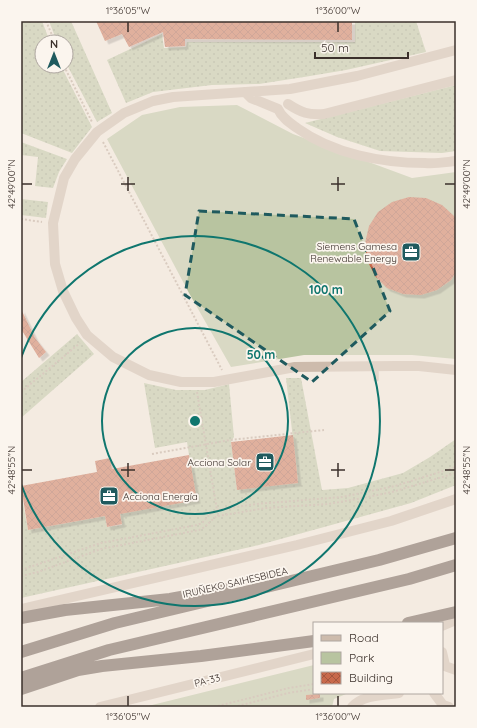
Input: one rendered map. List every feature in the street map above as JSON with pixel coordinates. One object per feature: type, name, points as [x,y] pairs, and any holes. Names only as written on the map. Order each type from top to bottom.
[{"type":"highway","name":"IRUÑEKO SAIHESBIDEA","points":[[21,652],[115,623],[379,560],[456,538]]},
{"type":"highway","points":[[21,618],[65,610],[170,599],[379,560]]},
{"type":"highway","points":[[21,678],[109,650],[408,579],[456,565]]},
{"type":"highway","points":[[412,622],[456,612]]},
{"type":"highway","points":[[21,689],[63,675],[97,666],[201,656],[313,641]]},
{"type":"street","points":[[456,50],[357,76],[290,89],[173,97],[153,101],[124,113],[98,132],[75,159],[64,178],[53,223],[55,264],[61,284],[76,318],[87,335],[113,357],[148,375],[181,382],[214,382],[295,367],[419,366],[456,370]]},
{"type":"street","points":[[288,104],[301,113],[313,115],[324,114],[456,80]]},
{"type":"street","points":[[245,92],[251,98],[278,109],[283,108],[288,104],[290,89]]},
{"type":"street","points":[[278,109],[280,115],[307,135],[326,144],[371,158],[426,164],[456,161]]},
{"type":"street","points":[[21,609],[297,545],[391,521],[456,499]]},
{"type":"street","points":[[443,628],[456,620]]},
{"type":"street","name":"PA-33","points":[[100,707],[313,654]]},
{"type":"street","points":[[443,665],[456,670]]},
{"type":"street","points":[[352,707],[355,703],[365,698],[392,694]]},
{"type":"street","points":[[435,694],[443,705],[449,707]]},
{"type":"lane","points":[[376,366],[376,379]]},
{"type":"path","points":[[46,21],[52,34]]},
{"type":"path","points":[[68,74],[223,372]]},
{"type":"path","points":[[21,219],[53,223]]},
{"type":"path","points":[[21,392],[82,342],[87,335]]},
{"type":"path","points":[[196,382],[218,516]]},
{"type":"path","points":[[152,454],[230,440],[324,430]]},
{"type":"path","points":[[21,570],[101,543],[197,525],[202,523],[209,515],[217,510],[273,502],[342,496],[395,486],[456,467]]},
{"type":"path","points":[[21,576],[38,572],[83,554],[106,548],[203,529],[218,516],[266,508],[320,504],[363,498],[392,492],[456,473]]},
{"type":"path","points":[[214,707],[289,688],[313,684]]},
{"type":"path","points":[[234,707],[313,689]]},
{"type":"highlighted area","points":[[199,211],[354,219],[390,311],[312,382],[185,295]]},
{"type":"green space","points":[[21,21],[42,21],[47,34],[34,34],[34,74],[65,74],[92,127],[72,153],[21,133]]},
{"type":"green space","points":[[49,21],[71,21],[112,113],[97,122],[72,74],[74,74],[74,34],[54,34]]},
{"type":"green space","points":[[355,21],[416,21],[426,52],[346,70],[259,84],[212,85],[153,92],[126,103],[107,60],[162,34],[164,48],[186,47],[187,42],[355,42]]},
{"type":"green space","points":[[456,85],[456,151],[442,153],[380,151],[337,137],[305,123]]},
{"type":"green space","points":[[237,105],[293,134],[412,178],[456,172],[456,359],[412,355],[304,355],[231,367],[189,293],[107,139],[142,115],[180,107]]},
{"type":"green space","points":[[21,142],[67,159],[59,172],[53,188],[35,186],[38,157],[21,155]]},
{"type":"green space","points":[[21,199],[48,202],[46,218],[21,215]]},
{"type":"green space","points":[[77,334],[94,354],[21,418],[21,382]]},
{"type":"green space","points":[[286,378],[301,378],[322,490],[348,488],[403,473],[456,439],[456,485],[411,503],[259,545],[21,598],[21,492],[28,530],[105,516],[107,527],[122,525],[120,514],[189,455],[187,442],[155,448],[144,383],[176,390],[205,390],[229,384],[234,437],[231,442],[237,489],[298,483]]},
{"type":"green space","points":[[313,665],[313,694],[346,694],[334,699],[332,707],[144,707]]},
{"type":"building","points":[[96,21],[352,21],[352,40],[185,39],[185,46],[165,47],[163,32],[129,47],[122,34],[105,41]]},
{"type":"building","name":"Siemens Gamesa Renewable Energy","points":[[409,197],[426,198],[442,205],[456,219],[456,272],[451,280],[437,290],[421,295],[403,294],[387,288],[375,276],[367,260],[365,243],[369,226],[378,212],[392,202]]},
{"type":"building","points":[[21,309],[35,338],[46,352],[39,358],[21,329]]},
{"type":"building","name":"Acciona Solar","points":[[293,435],[298,483],[237,490],[231,442]]},
{"type":"building","name":"Acciona Energía","points":[[189,455],[197,500],[120,514],[122,524],[107,527],[105,516],[28,530],[21,486],[97,472],[95,461],[110,458],[112,469]]},
{"type":"building","points":[[320,694],[320,698],[306,700],[306,695]]},
{"type":"place","name":"Siemens Gamesa Renewable Energy","points":[[411,252]]},
{"type":"place","name":"Acciona Solar","points":[[265,462]]},
{"type":"place","name":"Acciona Energía","points":[[109,496]]}]
